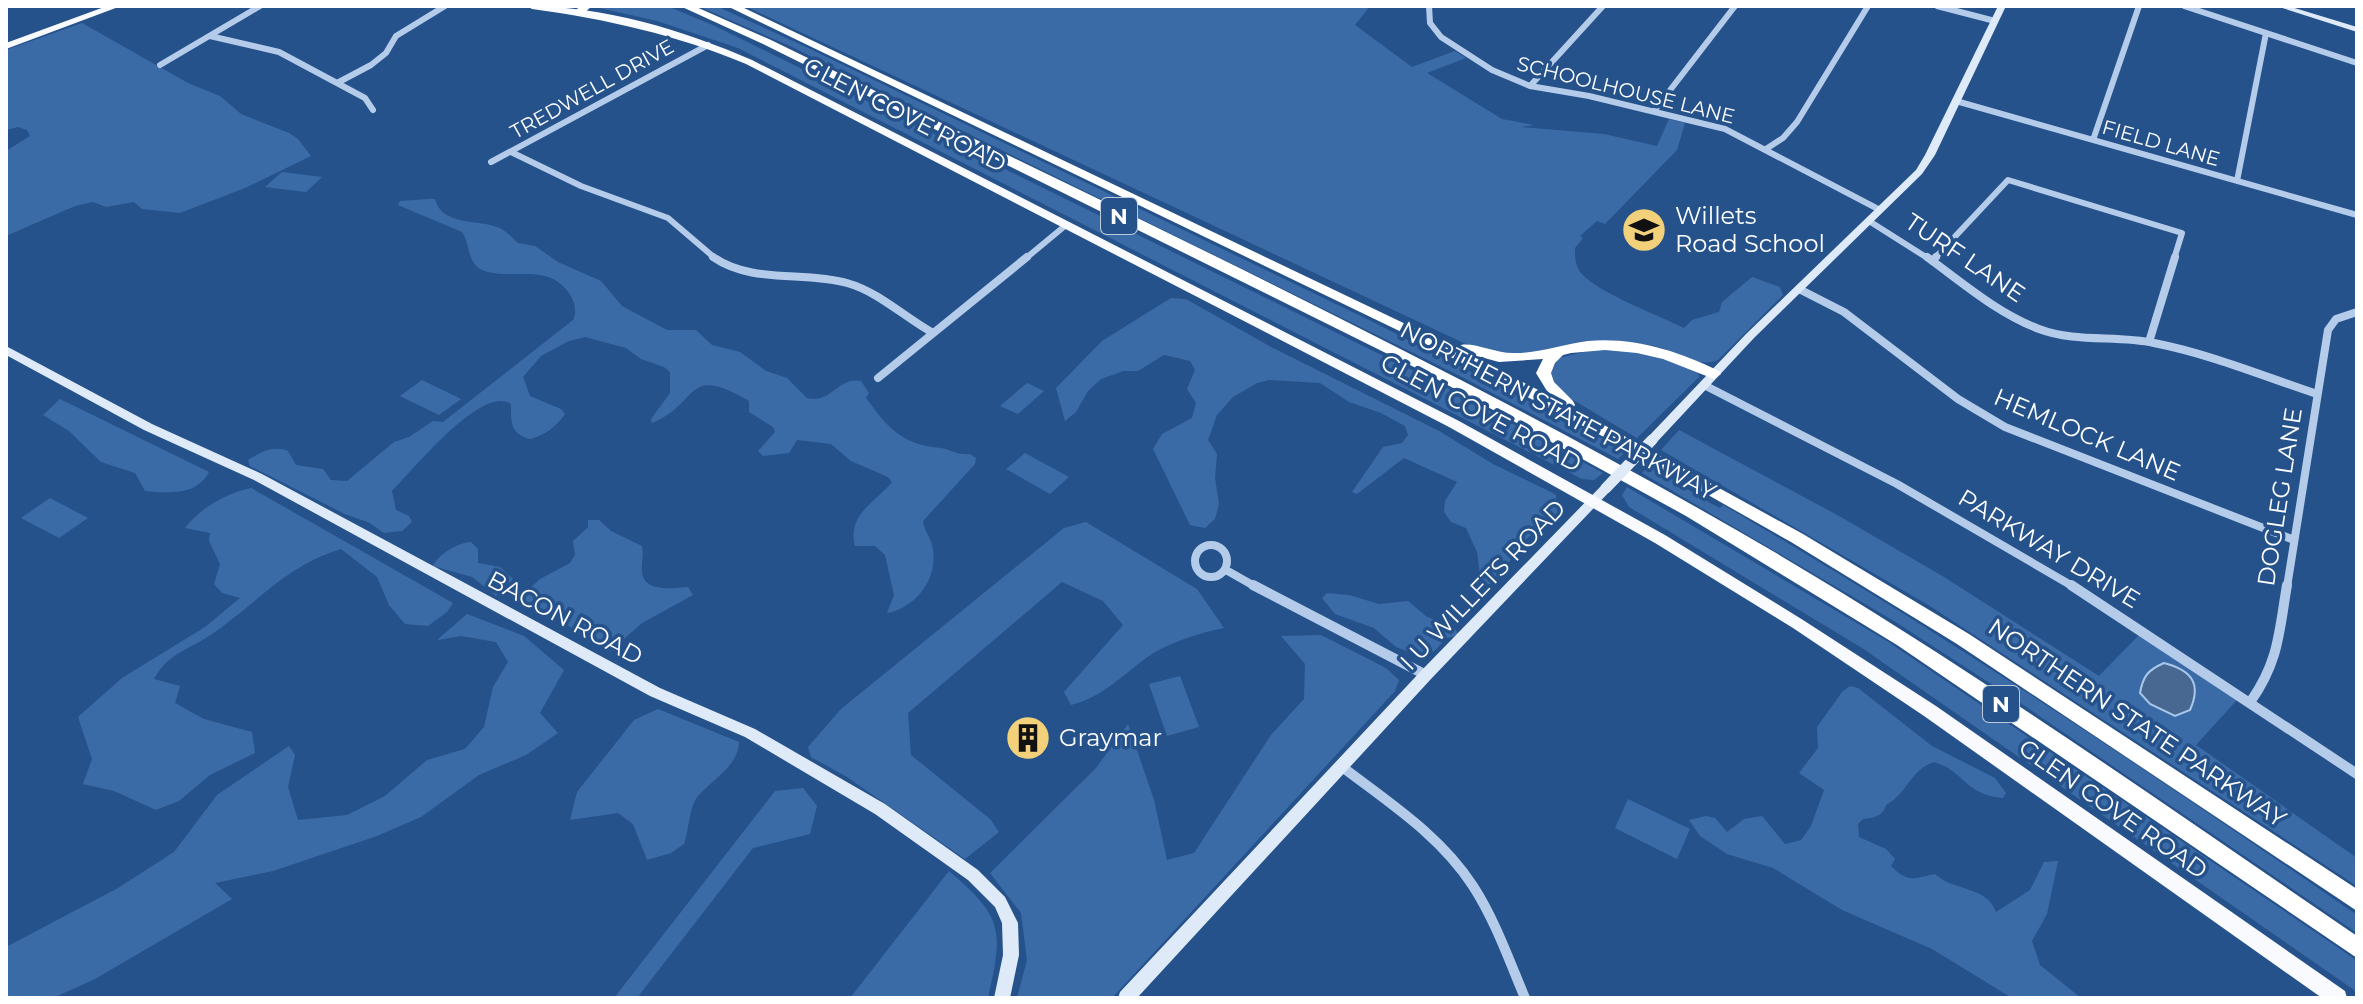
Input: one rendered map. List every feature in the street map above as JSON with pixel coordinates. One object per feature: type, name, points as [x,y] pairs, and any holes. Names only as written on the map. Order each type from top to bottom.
[{"type":"highway","name":"NORTHERN STATE PARKWAY","points":[[685,6],[776,46],[1396,353],[1633,478],[1903,640],[2357,948]]},
{"type":"highway","name":"NORTHERN STATE PARKWAY","points":[[732,6],[1389,321],[1584,419],[1785,531],[1963,639],[2357,901]]},
{"type":"highway","points":[[1389,321],[1499,359],[1522,360],[1606,345],[1644,349],[1680,358],[1709,380]]},
{"type":"highway","points":[[1559,352],[1546,363],[1544,379],[1584,419]]},
{"type":"main road","points":[[6,38],[94,6]]},
{"type":"main road","points":[[6,46],[116,6]]},
{"type":"main road","name":"GLEN COVE ROAD","points":[[532,6],[583,9],[708,45],[759,67],[1454,424],[1600,494],[1884,680],[2338,998]]},
{"type":"street","points":[[160,65],[260,6]]},
{"type":"street","points":[[337,83],[371,65],[386,53],[396,36],[445,6]]},
{"type":"street","name":"SCHOOLHOUSE LANE","points":[[1429,6],[1430,23],[1447,42],[1487,68],[1530,86],[1725,129],[1880,210]]},
{"type":"street","points":[[1530,86],[1603,6]]},
{"type":"street","points":[[1654,111],[1735,6]]},
{"type":"street","points":[[1766,149],[1793,128],[1868,6]]},
{"type":"street","points":[[1937,6],[1995,21]]},
{"type":"street","name":"I U WILLETS ROAD","points":[[1126,998],[1426,675],[1709,380],[1923,166],[2002,6]]},
{"type":"street","points":[[2093,140],[2139,6]]},
{"type":"street","points":[[2184,6],[2357,63]]},
{"type":"street","points":[[2284,7],[2357,30]]},
{"type":"street","points":[[2237,181],[2266,33]]},
{"type":"street","points":[[210,36],[279,52],[365,98],[373,110]]},
{"type":"street","name":"TREDWELL DRIVE","points":[[491,162],[708,45]]},
{"type":"street","name":"FIELD LANE","points":[[1956,101],[2357,215]]},
{"type":"street","points":[[511,152],[568,182],[668,218],[690,234],[709,254],[729,266],[767,276],[849,284],[933,333]]},
{"type":"street","points":[[1932,261],[2008,180],[2182,233],[2149,342]]},
{"type":"street","name":"TURF LANE","points":[[1869,221],[1903,239],[1990,303],[2039,329],[2083,339],[2149,342],[2207,357],[2317,394]]},
{"type":"street","points":[[878,378],[1066,225]]},
{"type":"street","name":"HEMLOCK LANE","points":[[1799,289],[1844,312],[1958,399],[2005,427],[2294,540]]},
{"type":"street","name":"DOGLEG LANE","points":[[2251,701],[2268,677],[2275,659],[2328,330],[2336,319],[2357,312]]},
{"type":"street","name":"BACON ROAD","points":[[6,350],[120,413],[258,477],[655,692],[750,733],[880,809],[973,875],[1000,902],[1010,923],[1011,955],[1002,998]]},
{"type":"street","name":"PARKWAY DRIVE","points":[[1709,380],[1951,513],[2098,601],[2357,774]]},
{"type":"street","points":[[1205,547],[1219,548],[1229,557],[1226,570],[1216,575],[1203,574],[1194,567],[1193,557],[1205,547]]},
{"type":"street","points":[[1226,570],[1282,603],[1314,613],[1426,675]]},
{"type":"street","points":[[1341,766],[1425,830],[1454,860],[1485,908],[1525,998]]},
{"type":"shaded area","points":[[591,6],[667,6],[715,26],[1436,382],[1603,473],[1594,480],[1582,479],[738,48],[657,21]]},
{"type":"shaded area","points":[[698,6],[716,6],[806,47],[1373,322],[1626,451],[1618,459],[1460,376],[792,47]]},
{"type":"shaded area","points":[[745,6],[1370,6],[1355,25],[1412,67],[1455,51],[1466,58],[1427,73],[1502,119],[1534,125],[1521,127],[1604,134],[1657,146],[1669,119],[1685,123],[1677,150],[1605,224],[1597,221],[1580,236],[1583,238],[1575,248],[1578,267],[1600,288],[1684,328],[1692,320],[1719,312],[1722,302],[1752,277],[1780,287],[1783,295],[1718,360],[1710,362],[1694,361],[1662,348],[1637,343],[1603,344],[1520,356],[1483,352]]},
{"type":"shaded area","points":[[82,23],[188,83],[220,96],[241,114],[289,133],[311,156],[245,188],[180,213],[142,209],[134,202],[106,207],[93,202],[75,206],[6,236],[6,151],[30,136],[27,130],[18,127],[6,130],[6,50]]},
{"type":"shaded area","points":[[282,172],[322,177],[306,192],[265,187]]},
{"type":"shaded area","points":[[435,199],[439,208],[452,218],[497,227],[518,243],[535,246],[558,262],[601,281],[622,306],[667,330],[696,330],[712,345],[740,352],[766,371],[787,378],[807,398],[823,397],[846,382],[861,381],[869,393],[866,398],[897,433],[915,443],[970,454],[976,458],[975,464],[923,521],[934,557],[924,589],[908,604],[887,613],[894,595],[885,555],[875,546],[855,546],[855,525],[864,510],[892,482],[888,477],[851,461],[831,444],[797,440],[789,453],[763,456],[758,451],[775,432],[773,427],[749,412],[749,401],[713,386],[694,390],[668,415],[652,423],[651,419],[670,393],[670,372],[641,359],[626,348],[585,337],[569,341],[541,356],[523,377],[530,396],[561,409],[565,414],[558,423],[530,439],[523,437],[513,426],[511,404],[498,401],[466,417],[392,491],[396,510],[409,516],[412,522],[402,531],[384,533],[370,523],[345,514],[250,466],[248,460],[258,454],[283,449],[288,451],[296,465],[323,469],[331,480],[347,481],[394,442],[409,437],[433,421],[443,422],[573,320],[575,311],[571,296],[552,278],[482,270],[471,258],[462,232],[398,205],[400,201]]},
{"type":"shaded area","points":[[1171,298],[1186,299],[1271,347],[1439,431],[1493,464],[1549,491],[1556,495],[1558,513],[1524,541],[1494,582],[1488,586],[1481,584],[1477,552],[1466,528],[1451,522],[1444,512],[1445,501],[1457,482],[1404,458],[1357,494],[1352,492],[1383,447],[1402,443],[1408,435],[1405,426],[1381,413],[1349,402],[1320,383],[1269,380],[1257,383],[1233,397],[1217,415],[1208,440],[1217,454],[1215,478],[1219,504],[1215,519],[1205,528],[1190,525],[1153,449],[1162,434],[1192,418],[1196,403],[1187,389],[1195,370],[1190,361],[1164,355],[1138,371],[1123,371],[1101,379],[1088,391],[1076,412],[1065,421],[1056,388],[1102,341]]},
{"type":"shaded area","points":[[1596,349],[1646,353],[1698,371],[1699,377],[1637,438],[1568,397],[1557,388],[1550,373],[1559,358]]},
{"type":"shaded area","points":[[422,380],[461,399],[439,415],[400,396]]},
{"type":"shaded area","points":[[1027,383],[1044,391],[1018,414],[1000,406]]},
{"type":"shaded area","points":[[60,399],[209,472],[204,480],[189,489],[145,491],[135,473],[101,462],[69,431],[43,415]]},
{"type":"shaded area","points":[[1679,430],[1839,516],[1944,577],[2099,676],[2139,635],[2237,700],[2196,745],[2357,858],[2357,886],[1930,606],[1661,450]]},
{"type":"shaded area","points":[[1025,453],[1069,477],[1050,494],[1006,469]]},
{"type":"shaded area","points":[[1649,465],[1710,503],[1720,508],[1723,505],[1885,602],[2123,756],[2357,915],[2357,933],[2019,702],[1894,621],[1642,473]]},
{"type":"shaded area","points":[[1627,487],[1887,641],[2343,951],[2357,961],[2357,992],[1862,648],[1629,507],[1622,495]]},
{"type":"shaded area","points":[[251,488],[453,603],[447,612],[428,626],[405,624],[389,605],[377,577],[341,549],[322,556],[288,575],[212,634],[172,657],[154,679],[180,686],[175,703],[204,719],[252,732],[255,753],[210,775],[179,801],[156,810],[114,791],[83,784],[92,759],[78,717],[122,678],[205,627],[240,598],[222,593],[214,584],[220,564],[209,541],[210,533],[185,528],[215,502]]},
{"type":"shaded area","points":[[50,498],[88,518],[59,538],[21,518]]},
{"type":"shaded area","points":[[588,520],[599,520],[611,531],[642,546],[642,572],[648,583],[660,588],[688,587],[693,595],[642,623],[610,651],[593,645],[550,611],[516,601],[540,579],[570,563],[575,555],[573,541],[588,527]]},
{"type":"shaded area","points":[[1086,522],[1197,589],[1224,628],[1160,649],[1104,690],[1071,705],[1064,692],[1123,625],[1103,601],[1062,582],[908,713],[911,755],[990,819],[999,832],[965,859],[847,777],[811,757],[808,747],[841,709],[1064,528]]},
{"type":"shaded area","points":[[471,542],[478,549],[478,563],[500,567],[513,579],[496,596],[472,577],[433,566],[449,550]]},
{"type":"shaded area","points":[[1327,593],[1349,595],[1379,604],[1408,601],[1427,617],[1453,626],[1459,635],[1447,638],[1434,651],[1415,654],[1396,647],[1374,628],[1335,614],[1322,598]]},
{"type":"shaded area","points":[[467,614],[524,636],[564,670],[540,713],[558,733],[526,755],[479,775],[421,817],[377,836],[273,871],[215,883],[232,899],[95,979],[53,998],[6,998],[6,947],[118,888],[174,852],[217,795],[289,746],[295,755],[288,787],[298,820],[347,815],[385,796],[427,760],[465,749],[484,727],[493,687],[508,662],[496,642],[461,636],[437,640]]},
{"type":"shaded area","points":[[1321,635],[1386,668],[1399,680],[1395,691],[1112,998],[1017,998],[1027,960],[1021,913],[990,873],[1096,768],[1128,724],[1154,800],[1167,860],[1194,853],[1271,735],[1304,699],[1305,664],[1281,636]]},
{"type":"shaded area","points":[[2164,663],[2187,674],[2194,685],[2190,710],[2175,716],[2150,704],[2140,693],[2147,674]]},
{"type":"shaded area","points":[[1180,676],[1199,727],[1167,736],[1149,684]]},
{"type":"shaded area","points":[[1850,686],[1858,688],[1932,746],[1995,778],[2006,793],[2003,798],[1980,792],[1934,762],[1919,771],[1880,814],[1863,819],[1858,824],[1859,837],[1886,849],[1895,859],[1891,866],[1903,875],[1912,878],[1935,874],[1985,897],[1996,912],[2030,890],[2044,862],[2058,861],[2047,914],[2032,941],[2040,965],[2081,998],[2012,998],[1932,949],[1842,910],[1773,868],[1727,854],[1700,836],[1689,820],[1706,816],[1715,818],[1727,832],[1744,819],[1762,816],[1785,844],[1801,840],[1811,826],[1824,790],[1799,773],[1818,748],[1817,727],[1842,692]]},
{"type":"shaded area","points":[[658,709],[739,742],[730,765],[695,800],[684,844],[671,853],[647,860],[633,824],[618,813],[570,820],[577,792],[634,720]]},
{"type":"shaded area","points":[[803,788],[817,806],[810,834],[753,848],[637,998],[614,998],[775,791]]},
{"type":"shaded area","points":[[1628,799],[1690,829],[1677,859],[1615,828]]},
{"type":"shaded area","points":[[949,871],[980,901],[995,927],[996,956],[988,998],[850,998]]},
{"type":"place","name":"Willets Road School","points":[[1644,230]]},
{"type":"place","name":"Graymar","points":[[1028,738]]}]
